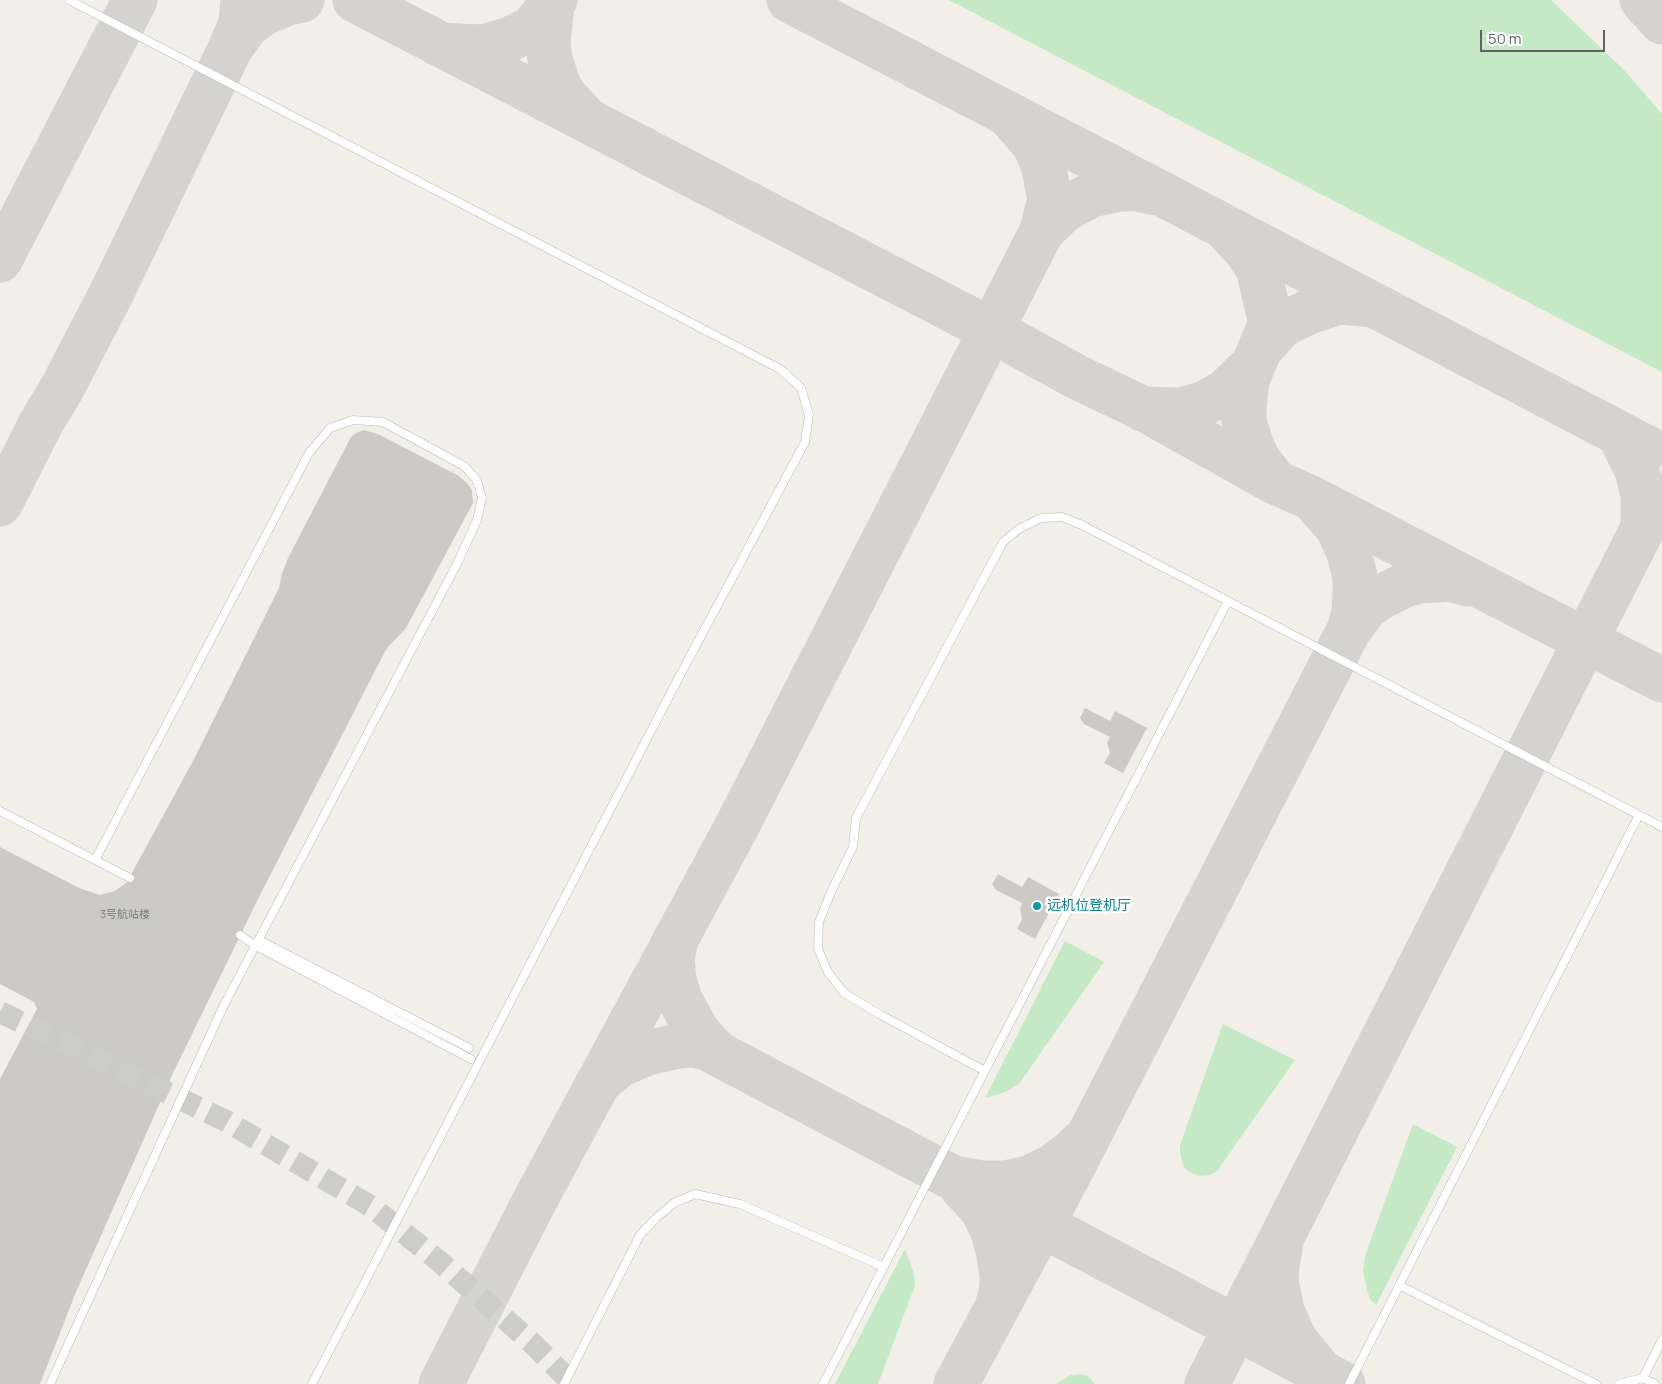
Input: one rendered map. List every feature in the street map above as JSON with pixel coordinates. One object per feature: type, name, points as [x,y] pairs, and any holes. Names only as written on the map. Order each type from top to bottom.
[{"type":"lane","points":[[69,0],[780,369],[801,388],[809,415],[805,442],[674,688],[312,1384]]},
{"type":"lane","points":[[50,1384],[220,1014],[458,564],[477,520],[482,498],[477,480],[464,466],[383,422],[353,420],[330,428],[309,453],[95,860]]},
{"type":"lane","points":[[985,1071],[844,993],[828,972],[818,949],[819,922],[853,847],[856,818],[1003,542],[1019,529],[1040,518],[1062,517],[1082,525],[1662,827]]},
{"type":"lane","points":[[823,1384],[1228,601]]},
{"type":"lane","points":[[0,811],[130,878]]},
{"type":"lane","points":[[1348,1384],[1639,815]]},
{"type":"lane","points":[[240,936],[258,943],[469,1048]]},
{"type":"lane","points":[[258,943],[472,1059]]},
{"type":"lane","points":[[564,1384],[640,1235],[674,1203],[695,1194],[740,1204],[884,1267]]},
{"type":"lane","points":[[1399,1285],[1596,1384]]},
{"type":"lane","points":[[1643,1378],[1662,1340]]},
{"type":"lane","points":[[1619,1384],[1643,1378],[1655,1384]]},
{"type":"green space","points":[[949,0],[1551,0],[1625,71],[1662,114],[1662,372]]},
{"type":"green space","points":[[1065,941],[1104,962],[1019,1084],[1003,1093],[985,1098]]},
{"type":"green space","points":[[1223,1024],[1295,1060],[1217,1171],[1210,1175],[1198,1176],[1183,1166],[1180,1145]]},
{"type":"green space","points":[[1413,1124],[1457,1147],[1376,1305],[1370,1299],[1363,1271],[1366,1253]]},
{"type":"green space","points":[[905,1249],[914,1274],[915,1285],[878,1384],[835,1384]]},
{"type":"green space","points":[[1080,1374],[1088,1376],[1095,1384],[1056,1384],[1070,1375]]},
{"type":"building","points":[[364,430],[380,435],[459,476],[472,490],[473,503],[406,628],[387,648],[260,895],[174,1071],[76,1292],[40,1384],[0,1384],[0,1079],[37,1009],[34,1002],[0,984],[0,847],[79,888],[100,895],[115,891],[127,882],[193,761],[279,588],[288,558],[351,437]]},
{"type":"building","points":[[1085,708],[1110,721],[1115,711],[1147,728],[1123,773],[1104,763],[1110,753],[1107,743],[1110,737],[1084,724],[1080,718]]},
{"type":"building","name":"远机位登机厅","points":[[998,874],[1022,887],[1028,877],[1059,894],[1035,939],[1017,929],[1022,919],[1020,909],[1022,903],[996,890],[992,884]]},
{"type":"taxiway","points":[[0,260],[135,0]]},
{"type":"taxiway","points":[[0,504],[41,423],[61,390],[110,296],[229,51],[241,23],[243,0]]},
{"type":"taxiway","points":[[230,49],[246,26],[264,13],[288,3],[302,0]]},
{"type":"taxiway","points":[[355,0],[991,330],[1077,377],[1148,411],[1275,482],[1311,498],[1662,680]]},
{"type":"taxiway","points":[[443,45],[486,46],[510,39],[532,28],[555,0]]},
{"type":"taxiway","points":[[789,0],[1647,448]]},
{"type":"taxiway","points":[[1642,0],[1662,22]]},
{"type":"taxiway","points":[[552,4],[548,44],[550,59],[558,84],[564,95],[585,118]]},
{"type":"taxiway","points":[[441,1384],[534,1202],[737,826],[1042,231],[1050,199],[1043,164],[1034,144],[1007,113]]},
{"type":"taxiway","points":[[1042,231],[1064,210],[1091,195],[1121,189],[1136,189],[1156,193]]},
{"type":"taxiway","points":[[1228,231],[1245,249],[1258,268],[1271,323],[1247,380],[1244,421],[1258,459],[1275,482]]},
{"type":"taxiway","points":[[1261,348],[1283,324],[1311,311],[1339,302],[1374,305]]},
{"type":"taxiway","points":[[1142,409],[1180,410],[1203,404],[1225,392],[1251,367]]},
{"type":"taxiway","points":[[1207,1384],[1643,528],[1643,494],[1637,470],[1619,434]]},
{"type":"taxiway","points":[[956,1384],[1068,1176],[1349,630],[1354,612],[1355,593],[1355,577],[1349,553],[1338,528],[1316,503]]},
{"type":"taxiway","points":[[1349,630],[1365,608],[1379,598],[1407,584],[1450,579],[1467,584]]},
{"type":"taxiway","points":[[676,939],[672,960],[674,980],[680,1000],[698,1032],[720,1055]]},
{"type":"taxiway","points":[[597,1084],[619,1065],[647,1053],[678,1046],[693,1045],[707,1048],[1343,1384]]},
{"type":"taxiway","points":[[961,1179],[982,1183],[1005,1183],[1029,1178],[1053,1166],[1082,1142]]},
{"type":"taxiway","points":[[961,1186],[982,1209],[992,1229],[1002,1275],[1002,1288],[998,1304]]},
{"type":"taxiway","points":[[1280,1248],[1276,1281],[1282,1311],[1295,1340],[1317,1367]]},
{"type":"tunnel","points":[[0,1012],[226,1121],[372,1207],[440,1262],[530,1341],[573,1384]]},
{"type":"place","name":"远机位登机厅","points":[[1037,906]]}]
